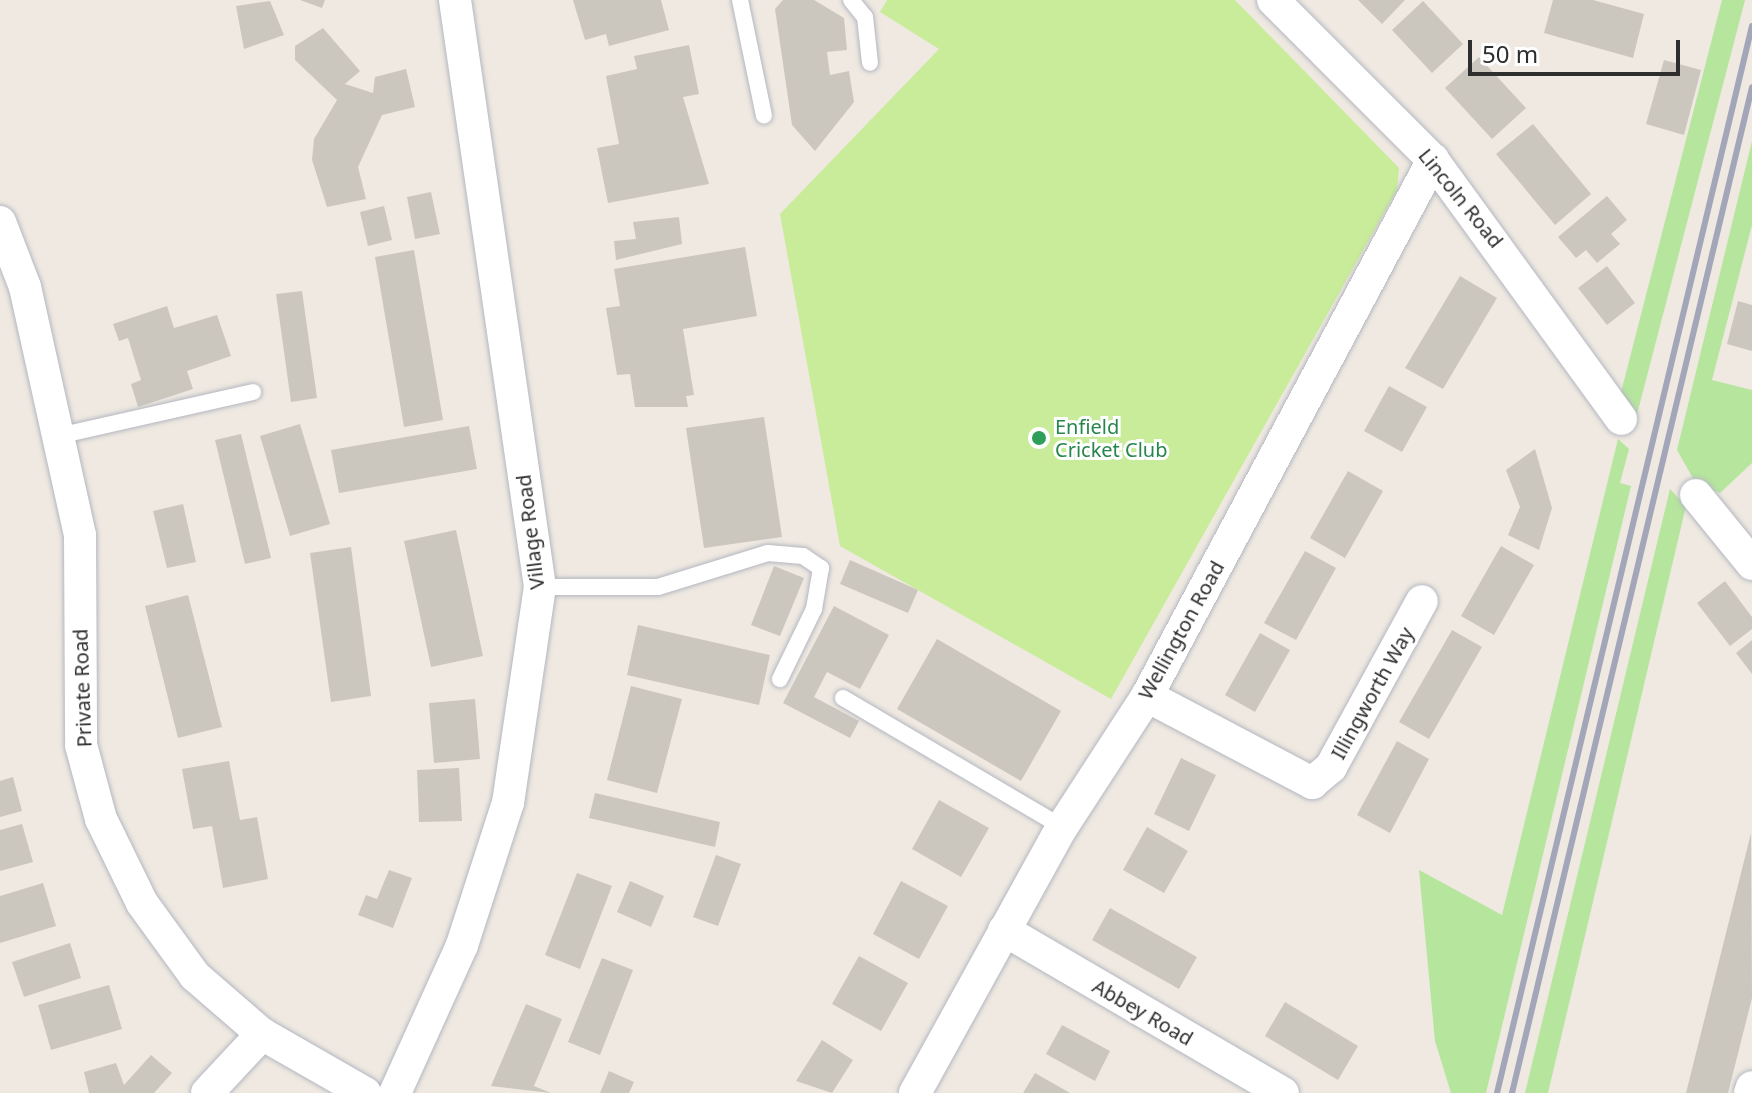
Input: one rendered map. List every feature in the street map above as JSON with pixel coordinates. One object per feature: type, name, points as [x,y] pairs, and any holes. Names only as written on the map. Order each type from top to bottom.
[{"type":"street","name":"Village Road","points":[[395,1093],[462,945],[508,803],[540,587],[455,0]]},
{"type":"street","name":"Lincoln Road","points":[[1273,0],[1433,160],[1621,419]]},
{"type":"street","name":"Wellington Road","points":[[915,1093],[1062,827],[1147,696],[1433,160]]},
{"type":"street","name":"Private Road","points":[[0,222],[25,287],[80,535],[81,745],[101,819],[142,903],[195,976],[262,1034],[365,1093]]},
{"type":"street","points":[[1696,495],[1752,564]]},
{"type":"street","name":"Illingworth Way","points":[[1147,696],[1312,783],[1331,767],[1422,601]]},
{"type":"street","name":"Abbey Road","points":[[1004,930],[1283,1093]]},
{"type":"street","points":[[207,1093],[262,1034]]},
{"type":"street","points":[[1750,1093],[1752,1087]]},
{"type":"lane","points":[[740,0],[764,116]]},
{"type":"lane","points":[[851,0],[865,17],[870,63]]},
{"type":"lane","points":[[58,436],[253,392]]},
{"type":"lane","points":[[540,587],[658,587],[768,553],[803,556],[821,568],[814,609],[780,679]]},
{"type":"lane","points":[[843,698],[1062,827]]},
{"type":"green space","name":"Enfield Cricket Club","points":[[887,0],[1235,0],[1399,168],[1397,190],[1111,699],[840,546],[780,214],[939,49],[880,12]]},
{"type":"green space","points":[[1722,0],[1745,0],[1635,422],[1619,400]]},
{"type":"green space","points":[[1752,141],[1752,225],[1712,380],[1752,390],[1752,463],[1720,493],[1695,482],[1677,450]]},
{"type":"green space","points":[[1618,439],[1629,449],[1620,483],[1631,486],[1486,1093],[1451,1093],[1435,1041],[1419,870],[1502,915]]},
{"type":"green space","points":[[1670,489],[1686,506],[1548,1093],[1525,1093]]},
{"type":"building","points":[[300,0],[325,0],[322,8]]},
{"type":"building","points":[[573,0],[661,0],[669,30],[609,46],[606,34],[585,40]]},
{"type":"building","points":[[783,0],[814,0],[844,18],[847,50],[827,52],[830,75],[849,71],[854,102],[815,151],[792,125],[775,9]]},
{"type":"building","points":[[1358,0],[1405,0],[1382,24]]},
{"type":"building","points":[[1553,0],[1593,0],[1644,14],[1633,58],[1544,33]]},
{"type":"building","points":[[270,1],[284,35],[244,49],[236,6]]},
{"type":"building","points":[[1423,1],[1463,44],[1432,73],[1392,30]]},
{"type":"building","points":[[323,28],[360,71],[345,84],[373,93],[375,77],[406,69],[415,107],[382,115],[358,167],[366,199],[327,207],[312,160],[314,139],[337,100],[295,60],[295,46]]},
{"type":"building","points":[[689,45],[699,94],[683,97],[709,184],[608,203],[597,148],[619,144],[606,76],[637,69],[634,56]]},
{"type":"building","points":[[1479,57],[1526,108],[1492,139],[1445,88]]},
{"type":"building","points":[[1664,60],[1701,70],[1684,135],[1646,124]]},
{"type":"building","points":[[1533,124],[1591,194],[1555,225],[1496,154]]},
{"type":"building","points":[[431,192],[440,234],[415,239],[407,197]]},
{"type":"building","points":[[1607,196],[1627,220],[1611,234],[1620,244],[1597,263],[1586,250],[1576,258],[1558,237]]},
{"type":"building","points":[[384,206],[392,240],[368,246],[360,212]]},
{"type":"building","points":[[679,217],[682,244],[616,260],[614,241],[636,239],[633,222]]},
{"type":"building","points":[[745,247],[757,316],[683,329],[694,395],[686,396],[688,407],[635,407],[630,374],[617,375],[606,308],[620,306],[614,269]]},
{"type":"building","points":[[414,250],[443,420],[404,427],[375,257]]},
{"type":"building","points":[[1607,266],[1635,303],[1607,325],[1578,288]]},
{"type":"building","points":[[1460,276],[1497,298],[1443,389],[1405,368]]},
{"type":"building","points":[[302,291],[317,398],[291,402],[276,294]]},
{"type":"building","points":[[1738,301],[1752,305],[1752,351],[1727,344]]},
{"type":"building","points":[[167,306],[174,328],[217,315],[231,356],[187,371],[193,389],[138,407],[131,384],[141,380],[128,338],[119,341],[113,324]]},
{"type":"building","points":[[1389,386],[1427,407],[1402,452],[1364,431]]},
{"type":"building","points":[[764,417],[782,537],[704,548],[686,428]]},
{"type":"building","points":[[300,424],[330,524],[290,536],[260,436]]},
{"type":"building","points":[[469,426],[477,469],[339,493],[331,450]]},
{"type":"building","points":[[241,434],[271,558],[245,564],[215,440]]},
{"type":"building","points":[[1535,449],[1552,508],[1539,550],[1508,535],[1520,507],[1506,470]]},
{"type":"building","points":[[1348,471],[1383,491],[1345,558],[1310,538]]},
{"type":"building","points":[[183,504],[196,562],[167,568],[153,511]]},
{"type":"building","points":[[456,530],[483,656],[431,667],[404,541]]},
{"type":"building","points":[[1501,546],[1534,565],[1494,635],[1461,616]]},
{"type":"building","points":[[351,547],[371,696],[331,702],[310,553]]},
{"type":"building","points":[[1305,551],[1336,568],[1296,640],[1264,623]]},
{"type":"building","points":[[850,560],[918,590],[908,613],[840,584]]},
{"type":"building","points":[[774,566],[804,578],[780,636],[751,625]]},
{"type":"building","points":[[1725,581],[1752,617],[1752,629],[1730,646],[1697,603]]},
{"type":"building","points":[[188,595],[222,727],[178,738],[145,606]]},
{"type":"building","points":[[834,606],[889,635],[860,689],[827,672],[814,697],[859,721],[850,738],[783,703]]},
{"type":"building","points":[[638,625],[770,655],[759,705],[627,675]]},
{"type":"building","points":[[1452,630],[1482,647],[1429,739],[1399,722]]},
{"type":"building","points":[[1260,633],[1290,650],[1255,712],[1225,695]]},
{"type":"building","points":[[937,639],[1061,711],[1021,781],[897,709]]},
{"type":"building","points":[[1752,640],[1752,674],[1736,653]]},
{"type":"building","points":[[631,686],[682,699],[657,793],[607,780]]},
{"type":"building","points":[[475,699],[480,759],[434,763],[429,703]]},
{"type":"building","points":[[1397,741],[1429,759],[1390,833],[1357,815]]},
{"type":"building","points":[[1181,758],[1216,775],[1189,831],[1154,814]]},
{"type":"building","points":[[229,761],[240,820],[257,817],[268,879],[223,888],[212,826],[193,829],[182,769]]},
{"type":"building","points":[[459,768],[462,821],[419,822],[417,770]]},
{"type":"building","points":[[13,777],[22,811],[0,817],[0,781]]},
{"type":"building","points":[[595,793],[720,822],[715,847],[589,818]]},
{"type":"building","points":[[939,800],[989,828],[961,877],[912,849]]},
{"type":"building","points":[[22,824],[33,862],[0,871],[0,830]]},
{"type":"building","points":[[1147,827],[1188,851],[1164,893],[1123,870]]},
{"type":"building","points":[[1751,833],[1752,998],[1728,1093],[1686,1093]]},
{"type":"building","points":[[716,855],[741,864],[718,926],[693,917]]},
{"type":"building","points":[[389,870],[412,878],[393,928],[358,915],[366,895],[377,899]]},
{"type":"building","points":[[577,873],[612,886],[580,969],[545,955]]},
{"type":"building","points":[[630,881],[664,896],[651,927],[617,912]]},
{"type":"building","points":[[901,881],[948,906],[919,959],[873,934]]},
{"type":"building","points":[[43,883],[56,926],[0,943],[0,896]]},
{"type":"building","points":[[1110,908],[1197,957],[1179,989],[1092,940]]},
{"type":"building","points":[[70,943],[81,978],[24,997],[12,962]]},
{"type":"building","points":[[859,956],[908,983],[881,1031],[832,1004]]},
{"type":"building","points":[[602,958],[633,970],[600,1055],[568,1042]]},
{"type":"building","points":[[109,985],[122,1029],[51,1050],[38,1005]]},
{"type":"building","points":[[1285,1002],[1358,1046],[1338,1080],[1265,1036]]},
{"type":"building","points":[[526,1004],[562,1019],[534,1086],[551,1093],[491,1086]]},
{"type":"building","points":[[1062,1025],[1110,1051],[1095,1081],[1046,1054]]},
{"type":"building","points":[[822,1040],[853,1060],[832,1093],[796,1081]]},
{"type":"building","points":[[151,1055],[172,1073],[154,1093],[89,1093],[84,1072],[116,1063],[124,1085]]},
{"type":"building","points":[[609,1071],[634,1082],[629,1093],[600,1093]]},
{"type":"building","points":[[1035,1073],[1070,1093],[1023,1093]]},
{"type":"railway","points":[[1497,1093],[1752,26]]},
{"type":"railway","points":[[1512,1093],[1752,87]]},
{"type":"place","name":"Enfield Cricket Club","points":[[1039,438]]}]
